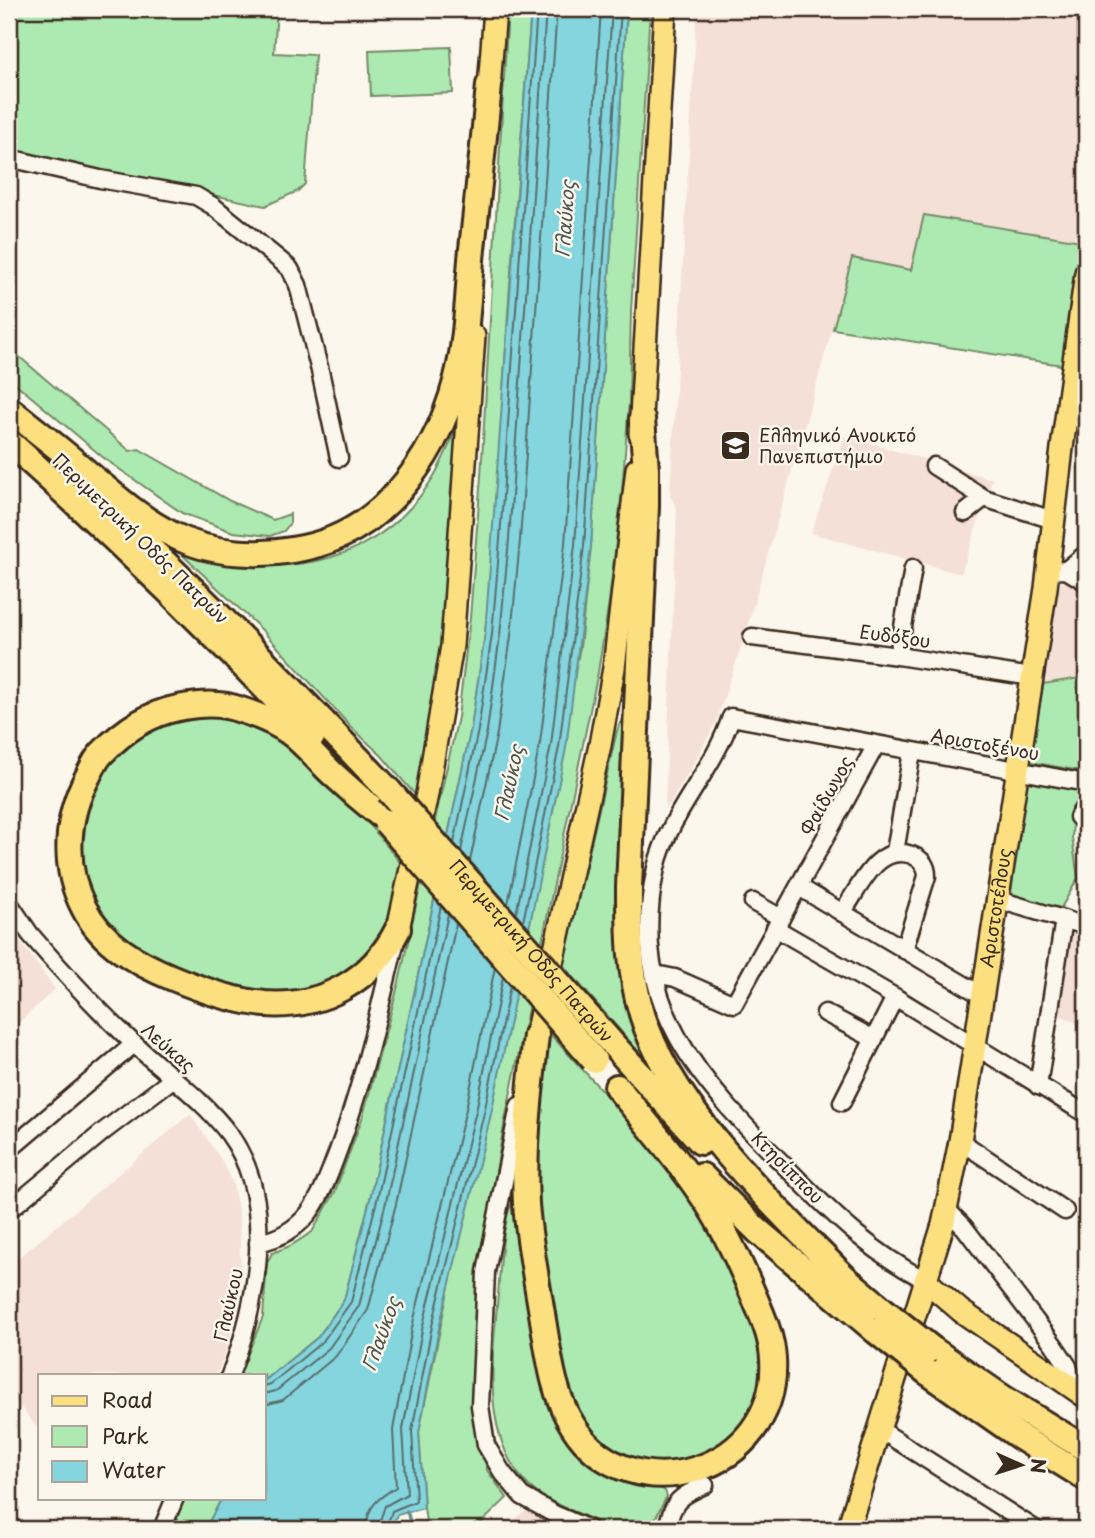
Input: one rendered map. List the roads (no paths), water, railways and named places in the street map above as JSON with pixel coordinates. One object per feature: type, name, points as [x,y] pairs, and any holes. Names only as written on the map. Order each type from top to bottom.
[{"type":"highway","points":[[9,410],[137,512],[188,542],[222,551],[275,552],[321,543],[357,526],[390,501],[412,475],[440,424],[456,380],[467,317],[489,85]]},
{"type":"highway","name":"Περιμετρική Οδός Πατρών","points":[[9,410],[96,498],[257,652],[389,791],[685,1126],[782,1223],[848,1281],[879,1320]]},
{"type":"highway","points":[[642,419],[646,506],[629,887],[630,955],[639,1002],[655,1047],[694,1110],[750,1180],[848,1281]]},
{"type":"highway","name":"Περιμετρική Οδός Πατρών","points":[[9,442],[91,516],[215,636],[337,764],[617,1087],[715,1190],[750,1223],[930,1360],[1020,1437],[1086,1478]]},
{"type":"highway","points":[[382,818],[288,732],[238,709],[214,704],[193,705],[165,711],[134,725],[100,754],[85,781],[73,812],[68,843],[72,876],[90,917],[102,934],[127,956],[187,984],[230,998],[258,1003],[281,1005],[315,1001],[338,991],[361,977],[380,958],[398,929]]},
{"type":"highway","points":[[536,1035],[525,1152],[527,1206],[551,1367],[559,1397],[573,1426],[591,1448],[636,1471],[680,1474],[716,1462],[749,1436],[759,1423],[769,1399],[773,1379],[772,1352],[763,1317],[746,1276],[709,1207],[617,1087]]},
{"type":"highway","name":"Περιμετρική Οδός Πατρών","points":[[930,1360],[1003,1398],[1086,1449]]},
{"type":"main road","points":[[398,929],[428,794],[452,646],[460,564],[495,9]]},
{"type":"main road","points":[[536,1035],[600,746],[614,668],[642,419],[665,9]]},
{"type":"main road","name":"Αριστοτέλους","points":[[848,1529],[947,1210],[999,900],[1032,677],[1057,570],[1053,520],[1076,418],[1086,273]]},
{"type":"main road","name":"Κτησίππου","points":[[925,1280],[961,1311],[1080,1393]]},
{"type":"street","points":[[9,158],[76,174],[196,196],[213,206],[290,269],[298,285],[339,458]]},
{"type":"street","points":[[934,466],[984,499],[1053,520]]},
{"type":"street","points":[[965,513],[984,499]]},
{"type":"street","points":[[1057,570],[1086,555]]},
{"type":"street","points":[[898,656],[913,568]]},
{"type":"street","points":[[1057,570],[1086,582]]},
{"type":"street","name":"Ευδόξου","points":[[752,637],[1032,677]]},
{"type":"street","name":"Φαίδωνος","points":[[655,974],[675,978],[734,1004],[876,745],[731,717],[722,741],[666,838]]},
{"type":"street","name":"Αριστοξένου","points":[[876,745],[1086,783]]},
{"type":"street","points":[[895,852],[912,752]]},
{"type":"street","name":"Κτησίππου","points":[[666,838],[657,867],[650,946],[664,1004],[681,1046],[725,1105],[852,1232],[897,1265],[925,1280]]},
{"type":"street","points":[[842,913],[878,860],[895,852],[917,858],[925,865],[927,872],[904,950]]},
{"type":"street","points":[[799,887],[983,996]]},
{"type":"street","points":[[999,900],[1086,926]]},
{"type":"street","points":[[752,902],[778,923],[1086,1115]]},
{"type":"street","name":"Λεύκας","points":[[9,903],[29,932],[105,1016],[211,1113],[229,1134],[249,1173],[258,1243]]},
{"type":"street","points":[[1038,1086],[1064,919]]},
{"type":"street","points":[[258,1243],[273,1240],[294,1228],[308,1214],[324,1185],[362,1077],[398,929]]},
{"type":"street","points":[[842,1102],[895,997]]},
{"type":"street","points":[[825,1013],[874,1039]]},
{"type":"street","points":[[536,1035],[487,1261],[480,1406],[486,1445],[502,1472],[522,1496],[589,1529]]},
{"type":"street","points":[[9,1150],[134,1044]]},
{"type":"street","points":[[9,1210],[174,1078]]},
{"type":"street","points":[[960,1141],[1065,1211]]},
{"type":"street","points":[[947,1210],[964,1227],[1055,1345],[1080,1393]]},
{"type":"street","name":"Γλαύκου","points":[[230,1374],[251,1312],[259,1263],[258,1243]]},
{"type":"street","points":[[879,1429],[1035,1529]]},
{"type":"street","points":[[667,1529],[676,1502],[685,1494],[705,1485]]},
{"type":"street","points":[[162,1529],[173,1500]]},
{"type":"water","name":"Γλαύκος","points":[[531,9],[627,9],[591,546],[566,748],[491,1114],[439,1328],[419,1432],[424,1508],[397,1515],[392,1529],[205,1529],[221,1500],[266,1500],[266,1379],[318,1337],[344,1300],[370,1199],[471,728],[485,634]]},
{"type":"waterway","points":[[407,1511],[412,1529]]},
{"type":"place","name":"Ελληνικό Ανοικτό Πανεπιστήμιο","points":[[736,446]]}]
